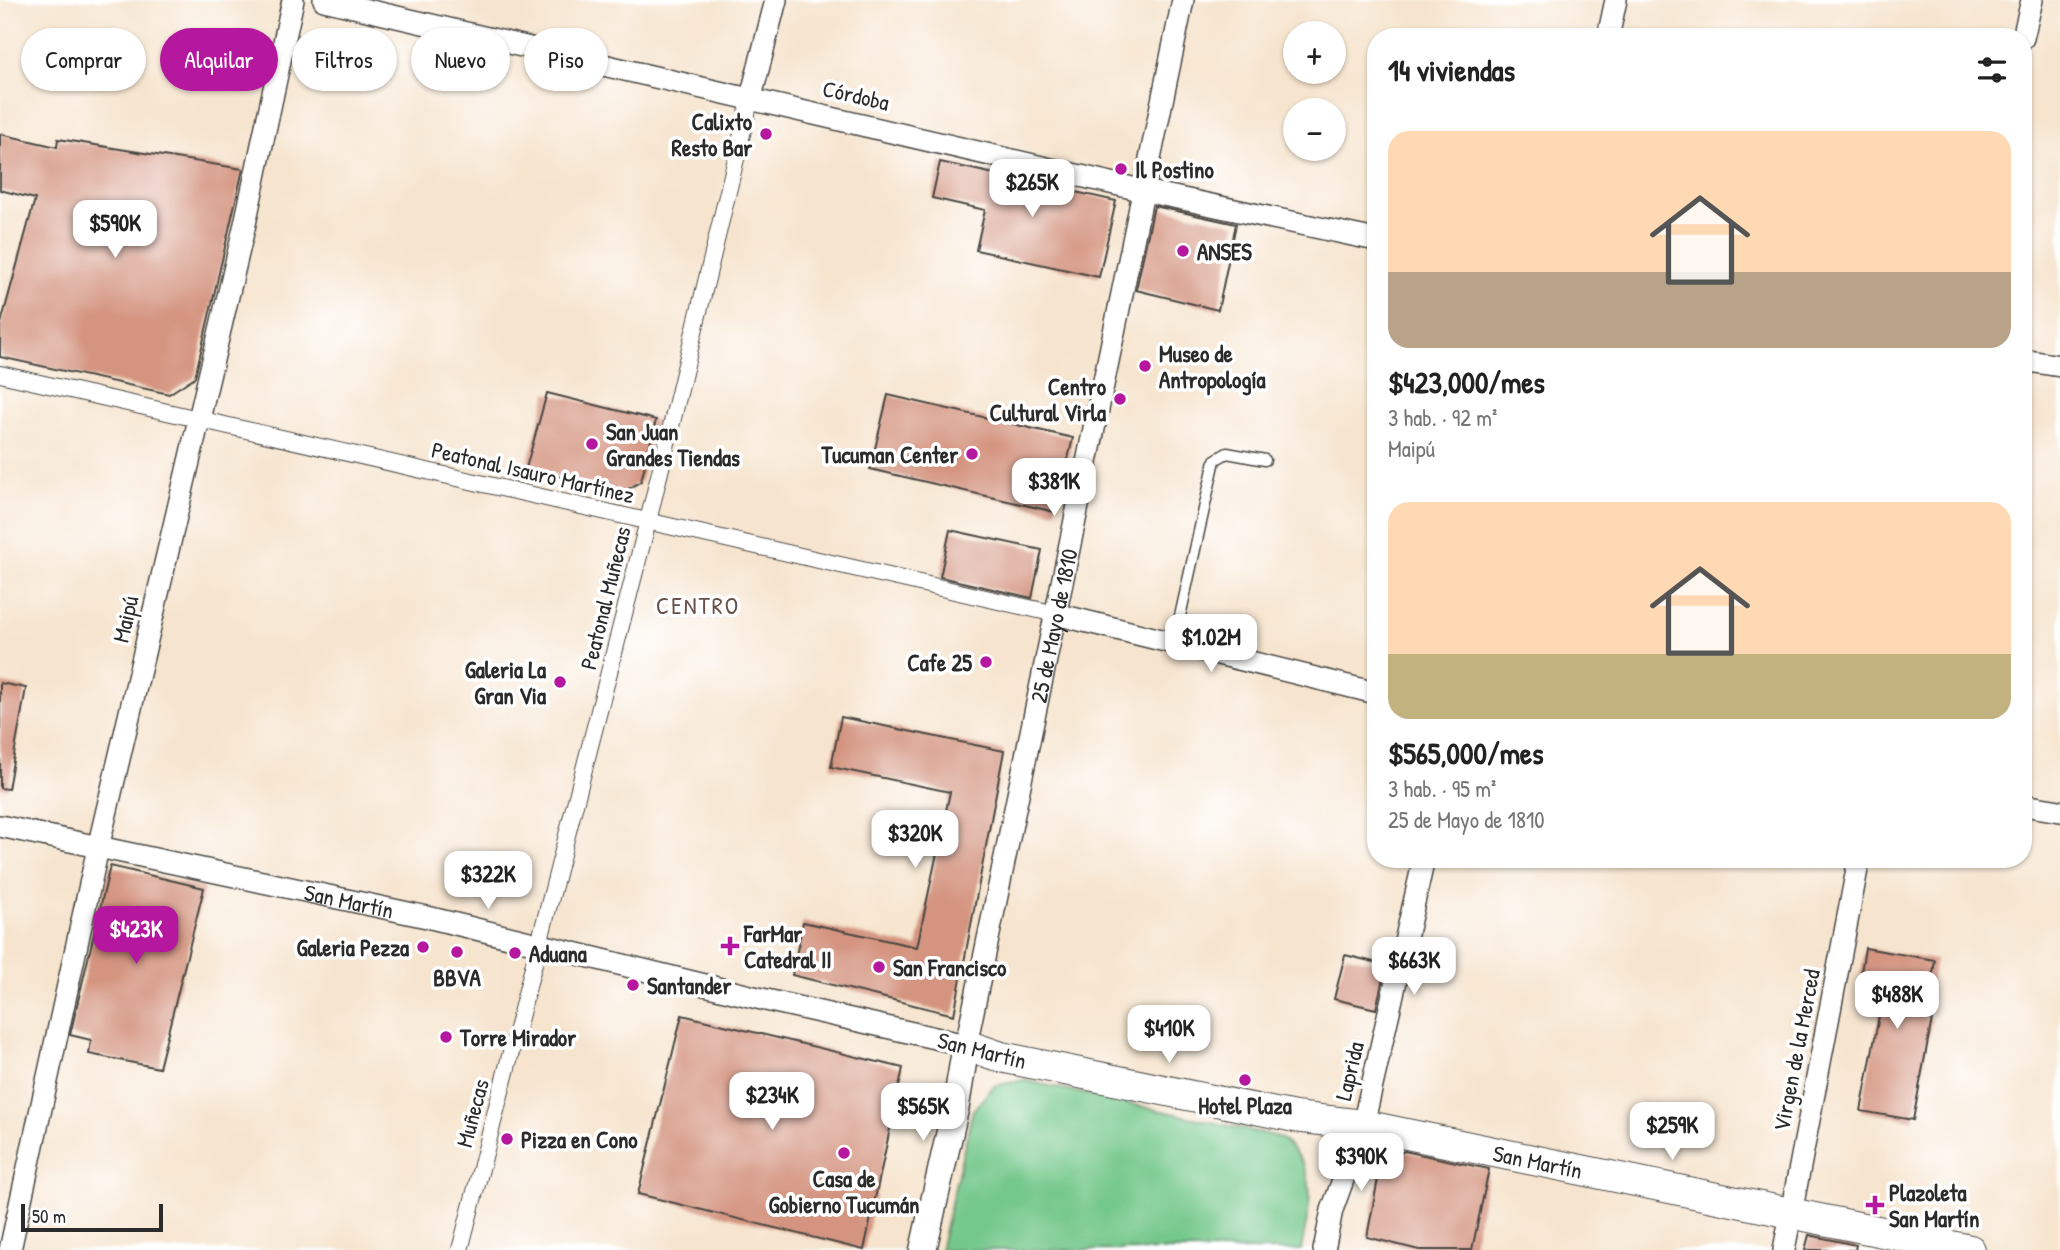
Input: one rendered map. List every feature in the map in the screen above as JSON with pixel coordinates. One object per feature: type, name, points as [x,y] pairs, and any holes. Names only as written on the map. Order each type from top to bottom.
[{"type":"main road","name":"San Martín","points":[[966,1045],[1001,1056],[1282,1115],[1363,1125],[1970,1250]]},
{"type":"street","name":"Maipú","points":[[10,1250],[98,848],[200,419],[293,0]]},
{"type":"street","name":"Córdoba","points":[[324,0],[525,49],[751,97],[1144,191],[1367,238]]},
{"type":"street","points":[[751,97],[776,0]]},
{"type":"street","name":"25 de Mayo de 1810","points":[[923,1250],[956,1105],[966,1045],[1183,0]]},
{"type":"street","points":[[1610,28],[1616,0]]},
{"type":"street","points":[[2025,28],[2032,0]]},
{"type":"street","name":"Peatonal Muñecas","points":[[539,946],[648,522],[751,97]]},
{"type":"street","points":[[2032,361],[2060,366]]},
{"type":"street","name":"Peatonal Isauro Martínez","points":[[0,374],[1056,614]]},
{"type":"street","points":[[1056,614],[1367,691]]},
{"type":"street","points":[[2032,806],[2060,811]]},
{"type":"street","name":"San Martín","points":[[0,826],[427,918],[966,1045]]},
{"type":"street","name":"Laprida","points":[[1324,1250],[1332,1210],[1363,1125],[1422,868]]},
{"type":"street","name":"Virgen de la Merced","points":[[1784,1250],[1857,868]]},
{"type":"street","name":"Muñecas","points":[[460,1250],[539,946]]},
{"type":"lane","points":[[1174,643],[1215,460],[1227,453],[1265,460]]},
{"type":"green space","points":[[1023,1080],[1279,1137],[1302,1162],[1310,1188],[1301,1250],[940,1250],[973,1110],[994,1086]]},
{"type":"building","points":[[0,134],[57,147],[58,139],[243,169],[195,377],[169,394],[0,357],[0,327],[35,199],[0,190]]},
{"type":"building","points":[[940,162],[1116,201],[1099,277],[976,250],[985,210],[932,198]]},
{"type":"building","name":"ANSES","points":[[1154,206],[1236,224],[1218,310],[1136,290]]},
{"type":"building","name":"San Juan Grandes Tiendas","points":[[547,393],[656,420],[641,481],[622,493],[526,468]]},
{"type":"building","name":"Tucuman Center","points":[[888,395],[1073,438],[1055,512],[870,469]]},
{"type":"building","points":[[950,530],[1042,550],[1032,598],[940,577]]},
{"type":"building","points":[[0,683],[26,688],[8,789],[0,788]]},
{"type":"building","points":[[841,717],[1004,751],[954,1015],[792,975],[803,922],[917,947],[950,792],[831,767]]},
{"type":"building","points":[[110,866],[204,888],[159,1068],[89,1054],[91,1040],[70,1035]]},
{"type":"building","points":[[1865,948],[1935,960],[1926,1018],[1932,1019],[1913,1120],[1861,1111],[1883,995],[1858,991]]},
{"type":"building","points":[[1345,955],[1386,965],[1376,1009],[1334,999]]},
{"type":"building","points":[[682,1015],[903,1068],[864,1250],[638,1194]]},
{"type":"building","points":[[1404,1151],[1489,1169],[1472,1250],[1419,1250],[1367,1237],[1381,1163]]},
{"type":"building","points":[[1809,1235],[1856,1245],[1855,1250],[1805,1250]]},
{"type":"place","name":"Calixto Resto Bar","points":[[766,134]]},
{"type":"place","name":"Il Postino","points":[[1121,169]]},
{"type":"place","name":"ANSES","points":[[1183,251]]},
{"type":"place","name":"Museo de Antropología","points":[[1145,366]]},
{"type":"place","name":"Centro Cultural Virla","points":[[1120,399]]},
{"type":"place","name":"San Juan Grandes Tiendas","points":[[592,444]]},
{"type":"place","name":"Tucuman Center","points":[[972,454]]},
{"type":"place","name":"Cafe 25","points":[[986,662]]},
{"type":"place","name":"Galeria La Gran Via","points":[[560,682]]},
{"type":"place","name":"FarMar Catedral II","points":[[730,946]]},
{"type":"place","name":"Galeria Pezza","points":[[423,947]]},
{"type":"place","name":"BBVA","points":[[457,952]]},
{"type":"place","name":"Aduana","points":[[515,953]]},
{"type":"place","name":"San Francisco","points":[[879,967]]},
{"type":"place","name":"Santander","points":[[633,985]]},
{"type":"place","name":"Torre Mirador","points":[[446,1037]]},
{"type":"place","name":"Hotel Plaza","points":[[1245,1080]]},
{"type":"place","name":"Pizza en Cono","points":[[507,1139]]},
{"type":"place","name":"Casa de Gobierno Tucumán","points":[[844,1153]]},
{"type":"place","name":"Plazoleta San Martín","points":[[1875,1205]]},
{"type":"district","name":"CENTRO","points":[[698,605]]}]
